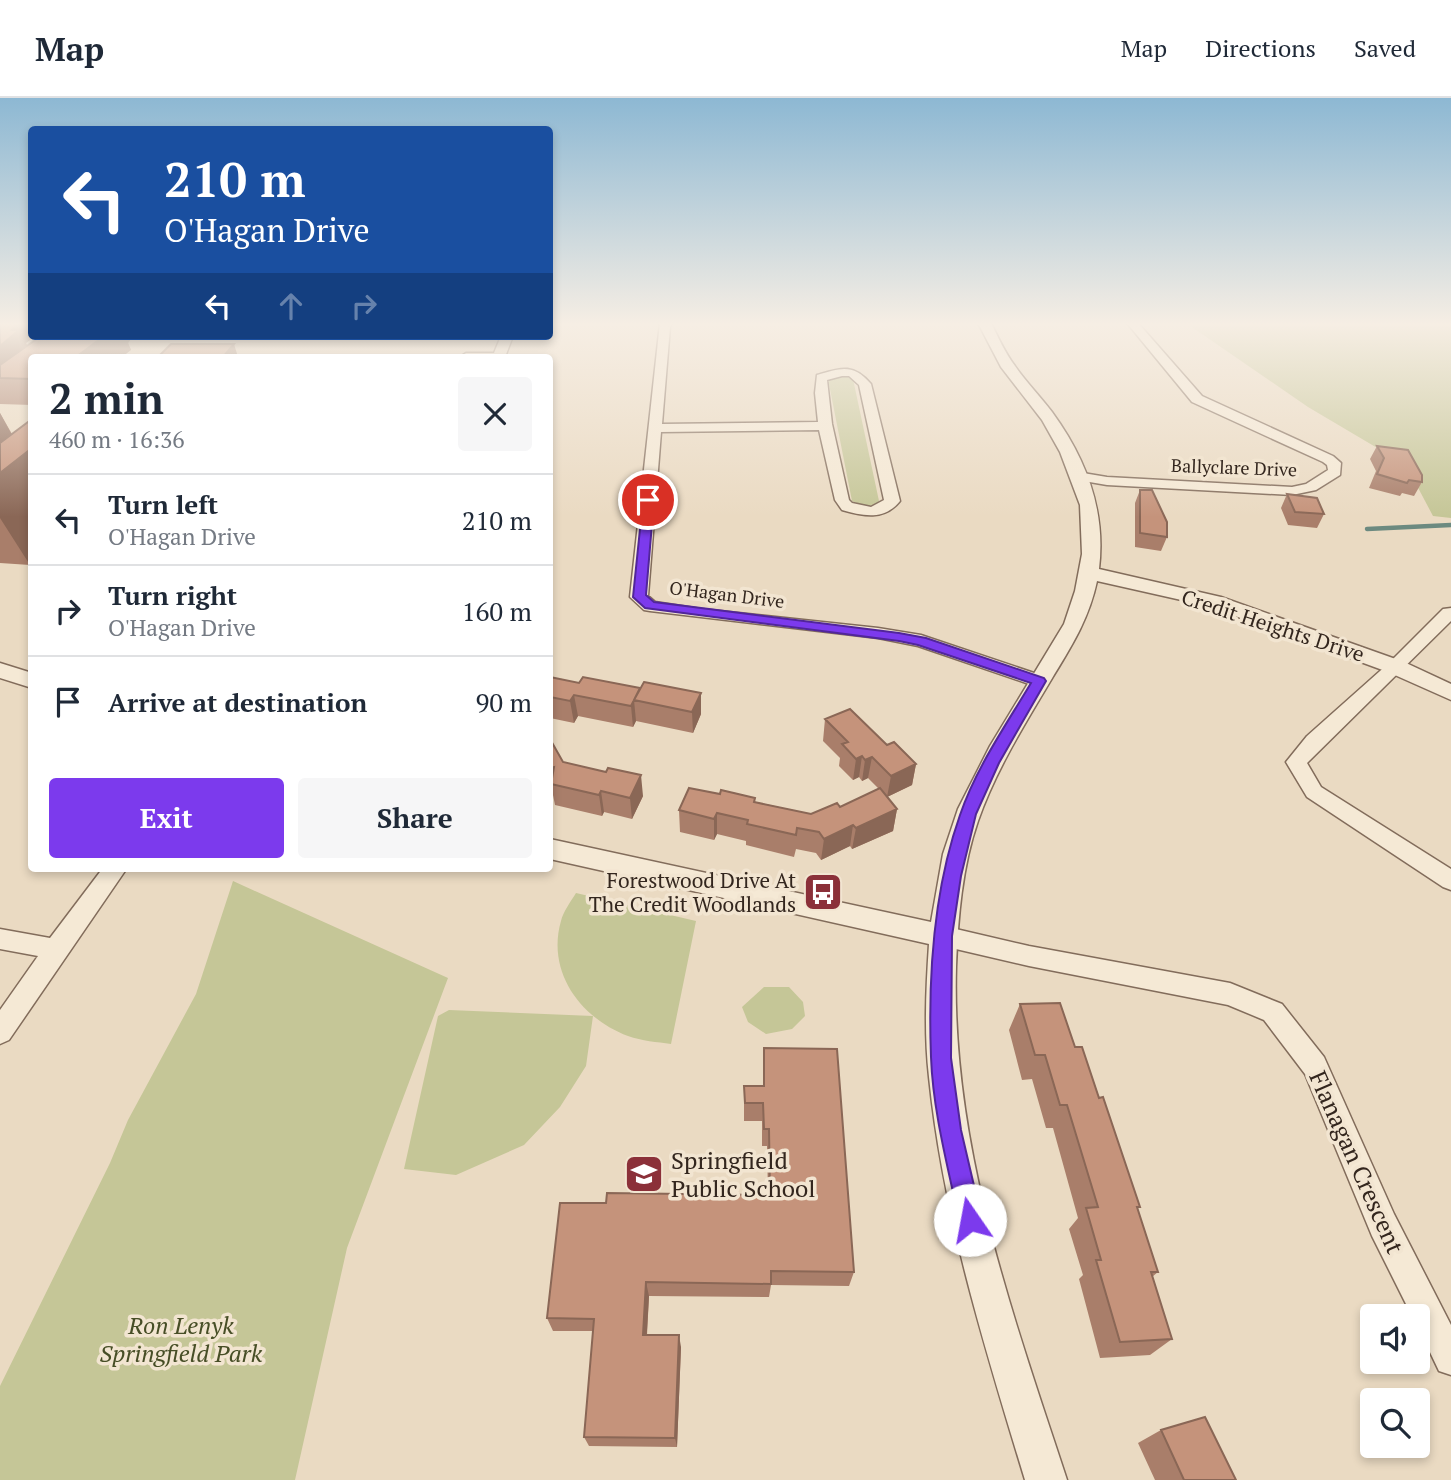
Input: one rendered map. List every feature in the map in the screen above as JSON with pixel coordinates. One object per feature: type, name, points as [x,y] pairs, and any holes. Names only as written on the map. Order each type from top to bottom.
[{"type":"street","name":"O'Hagan Drive","points":[[659,387],[639,597],[650,606],[910,639],[1039,681]]},
{"type":"street","points":[[822,387],[826,426],[842,500],[847,507],[872,512],[885,508],[892,501],[866,387]]},
{"type":"street","points":[[1024,387],[1060,436],[1090,508],[1092,548],[1089,573],[1070,636],[1039,681],[991,763],[968,814],[952,876],[943,936],[941,1058],[951,1130],[975,1243],[1002,1343],[1046,1480]]},
{"type":"street","name":"Ballyclare Drive","points":[[1077,476],[1107,481],[1293,491],[1311,487],[1335,472],[1334,463],[1328,459],[1198,399],[1186,387]]},
{"type":"street","points":[[655,428],[826,426]]},
{"type":"street","name":"Credit Heights Drive","points":[[1089,573],[1214,601],[1396,667],[1451,693]]},
{"type":"street","points":[[1449,613],[1396,667],[1314,741],[1296,762],[1314,792],[1451,881]]},
{"type":"street","points":[[0,670],[28,680]]},
{"type":"street","points":[[553,850],[943,936]]},
{"type":"street","points":[[0,1032],[56,949],[113,872]]},
{"type":"street","name":"Flanagan Crescent","points":[[943,936],[1029,956],[1230,994],[1273,1012],[1315,1066],[1383,1225],[1451,1359]]},
{"type":"street","points":[[0,939],[56,949]]},
{"type":"green space","points":[[830,387],[855,387],[879,501],[876,505],[865,506],[852,501]]},
{"type":"green space","points":[[1280,387],[1451,387],[1451,518],[1433,516],[1406,465]]},
{"type":"green space","name":"Ron Lenyk Springfield Park","points":[[233,881],[448,978],[347,1248],[295,1480],[0,1480],[0,1386],[110,1163],[128,1120],[196,994]]},
{"type":"green space","points":[[576,893],[696,921],[671,1044],[633,1038],[611,1028],[583,1006],[572,992],[563,976],[558,940],[562,918]]},
{"type":"green space","points":[[764,987],[789,987],[803,1002],[805,1016],[792,1029],[766,1034],[748,1022],[742,1007]]},
{"type":"green space","points":[[449,1010],[593,1016],[586,1066],[560,1107],[524,1145],[456,1175],[404,1169],[438,1016]]},
{"type":"building","points":[[28,422],[28,451],[0,473],[0,443]]},
{"type":"building","points":[[1377,446],[1408,450],[1422,475],[1422,482],[1409,480],[1407,483],[1377,474],[1384,458]]},
{"type":"building","points":[[1140,490],[1152,490],[1167,522],[1167,537],[1140,533]]},
{"type":"building","points":[[1287,494],[1317,498],[1324,514],[1295,512]]},
{"type":"building","points":[[583,677],[640,688],[631,706],[574,695],[570,701],[553,698],[553,678],[579,683]]},
{"type":"building","points":[[644,682],[701,693],[692,712],[634,700]]},
{"type":"building","points":[[850,709],[887,745],[894,742],[916,764],[891,776],[872,757],[865,760],[862,756],[856,759],[842,744],[848,742],[825,719]]},
{"type":"building","points":[[553,744],[563,762],[606,772],[608,768],[641,775],[630,798],[601,791],[599,795],[553,784]]},
{"type":"building","points":[[689,788],[720,794],[721,790],[755,798],[754,802],[811,814],[837,803],[840,807],[880,788],[897,809],[824,839],[819,832],[797,828],[796,835],[747,824],[748,820],[717,813],[714,819],[679,810]]},
{"type":"building","points":[[1060,1003],[1075,1047],[1082,1047],[1099,1098],[1103,1097],[1140,1207],[1137,1207],[1158,1272],[1151,1272],[1172,1339],[1120,1342],[1096,1260],[1101,1260],[1086,1208],[1098,1207],[1067,1105],[1060,1105],[1045,1055],[1035,1055],[1020,1004]]},
{"type":"building","points":[[764,1048],[837,1049],[854,1272],[771,1271],[771,1284],[646,1282],[643,1335],[679,1335],[675,1438],[584,1437],[594,1319],[547,1318],[560,1203],[606,1203],[607,1193],[770,1195],[769,1129],[764,1129],[763,1103],[745,1103],[744,1086],[764,1086]]},
{"type":"building","points":[[1205,1417],[1236,1480],[1184,1480],[1161,1430]]},
{"type":"waterway","points":[[1367,529],[1451,525]]},
{"type":"place","name":"Forestwood Drive At The Credit Woodlands","points":[[823,892]]},
{"type":"place","name":"Springfield Public School","points":[[644,1174]]},
{"type":"route","points":[[648,500],[639,597],[650,606],[878,633],[921,641],[1039,681],[991,763],[968,814],[952,876],[943,936],[941,1058],[951,1130],[970,1220]]}]
